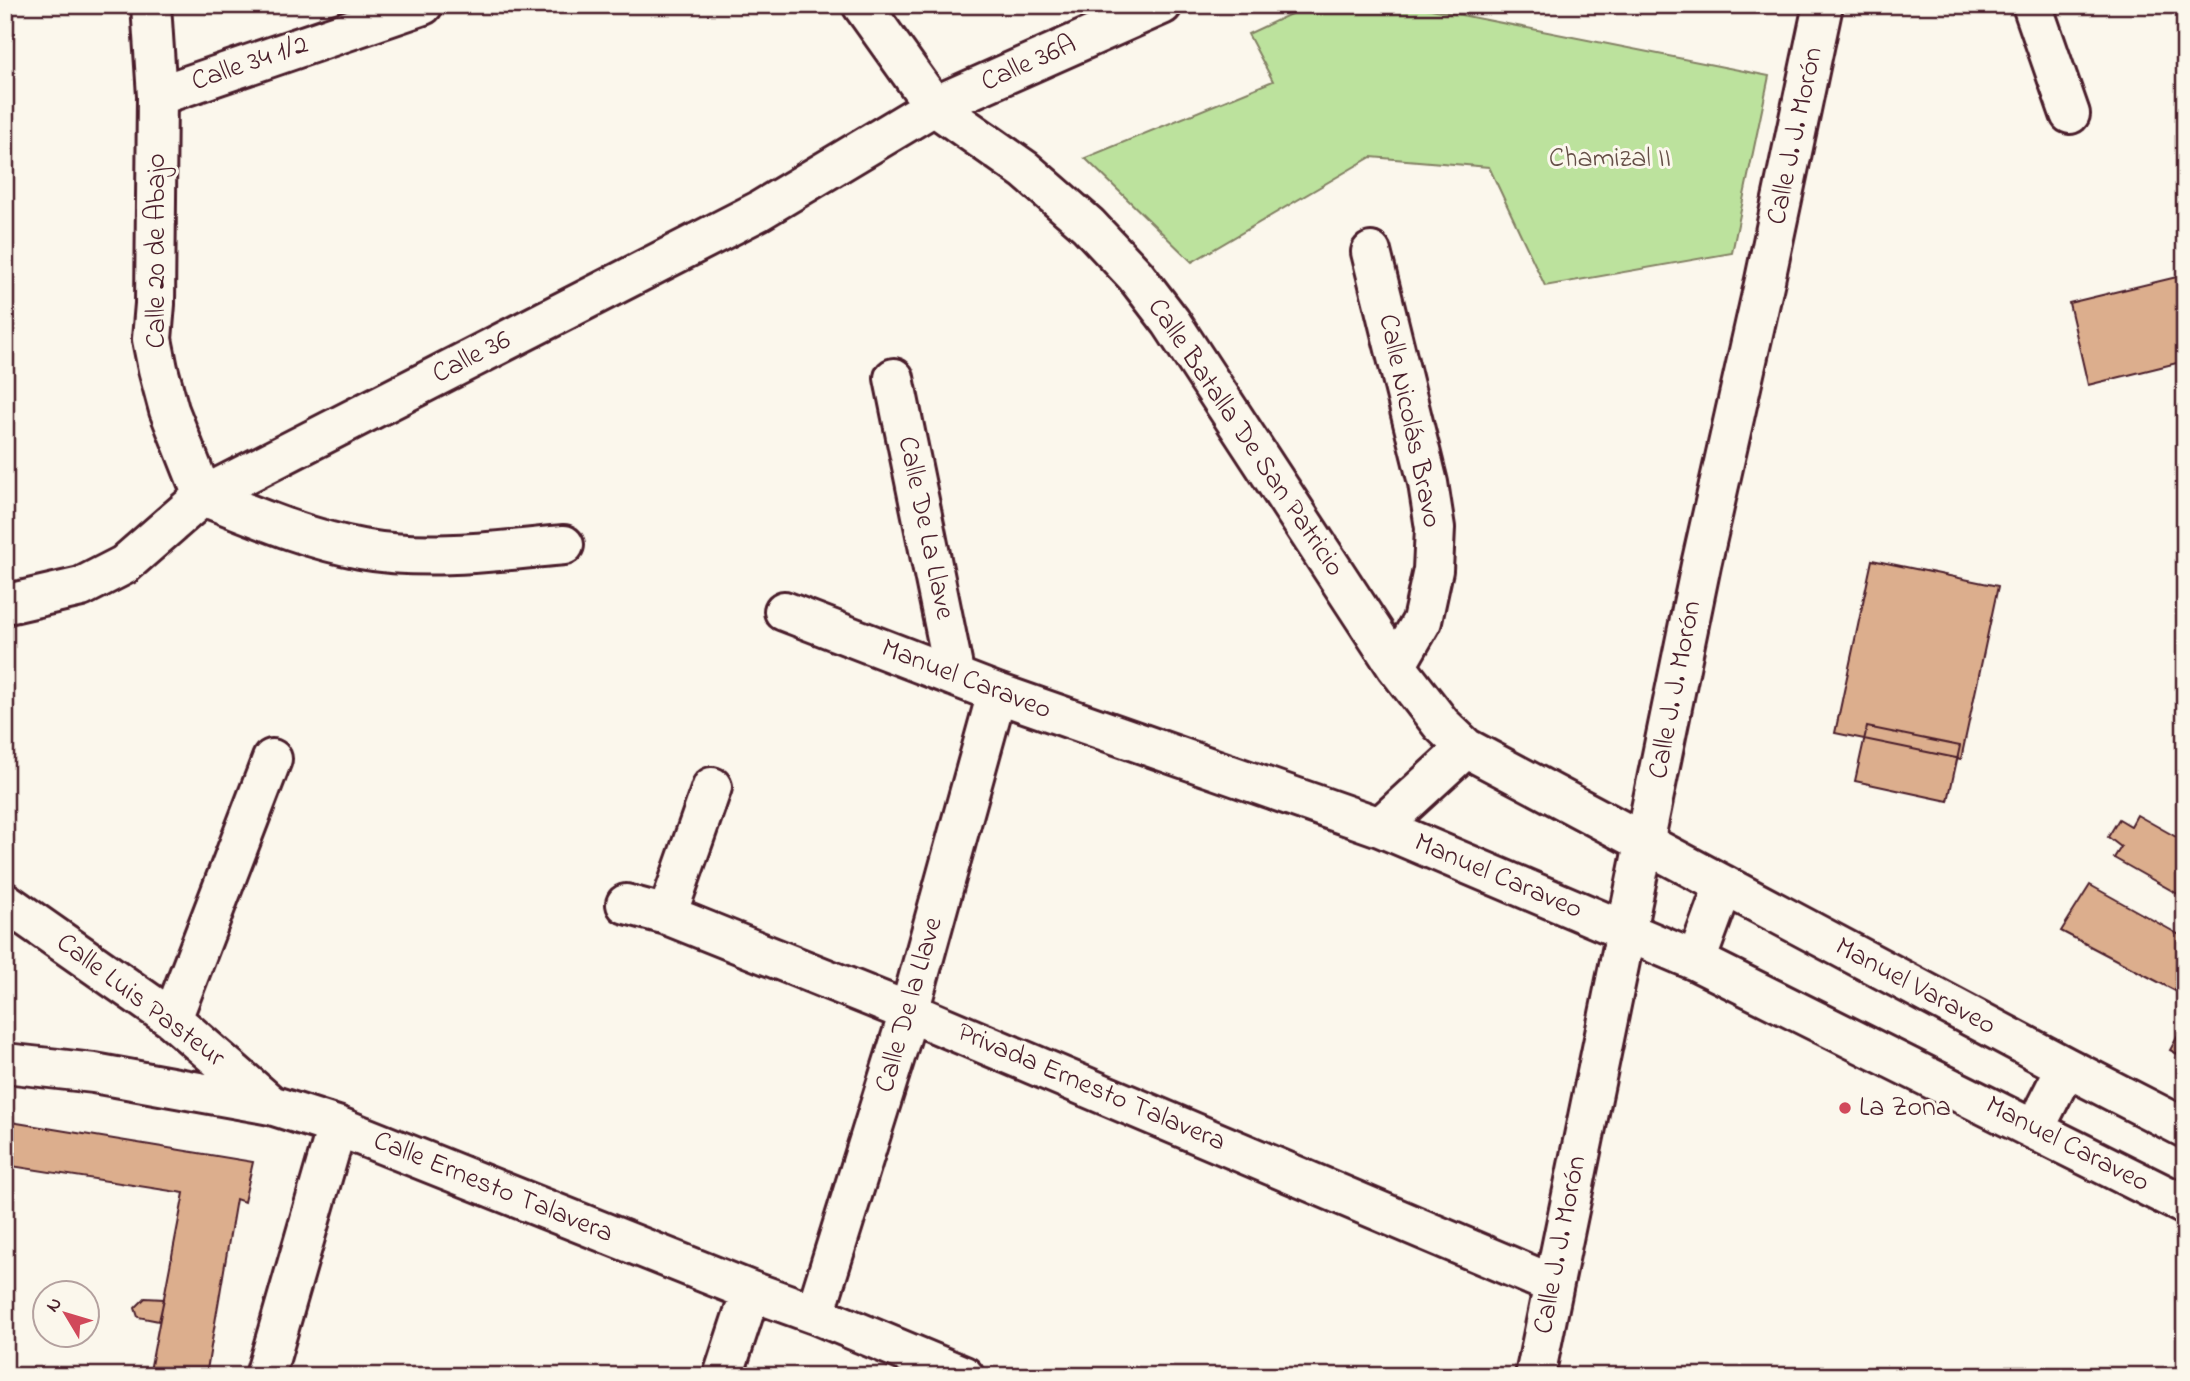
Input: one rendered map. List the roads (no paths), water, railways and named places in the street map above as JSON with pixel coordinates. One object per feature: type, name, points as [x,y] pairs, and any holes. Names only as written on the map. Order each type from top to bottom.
[{"type":"street","name":"Calle 20 de Abajo","points":[[150,5],[157,96],[155,304],[152,340],[169,410],[203,496]]},
{"type":"street","name":"Calle 34 1/2","points":[[157,96],[423,5]]},
{"type":"street","name":"Calle Batalla De San Patricio","points":[[862,5],[934,106],[1025,170],[1088,225],[1135,275],[1171,322],[1396,666],[1441,724],[1466,748],[1645,844]]},
{"type":"street","name":"Calle 36A","points":[[934,106],[1162,5]]},
{"type":"street","name":"Calle J. J. Morón","points":[[1535,1376],[1701,565],[1823,5]]},
{"type":"street","points":[[2032,5],[2070,114]]},
{"type":"street","name":"Calle 36","points":[[12,603],[80,587],[124,565],[203,496],[760,211],[934,106]]},
{"type":"street","name":"Calle Nicolás Bravo","points":[[1371,252],[1428,483],[1435,528],[1433,570],[1422,621],[1396,666]]},
{"type":"street","name":"Calle De La Llave","points":[[894,378],[956,677]]},
{"type":"street","points":[[203,496],[262,520],[330,542],[363,549],[434,554],[564,545]]},
{"type":"street","name":"Manuel Caraveo","points":[[784,611],[997,693],[1380,827],[1696,961],[2185,1205]]},
{"type":"street","name":"Calle De la Llave","points":[[816,1314],[909,1012],[997,693]]},
{"type":"street","points":[[1380,827],[1466,748]]},
{"type":"street","points":[[172,1019],[272,759]]},
{"type":"street","points":[[667,915],[712,787]]},
{"type":"street","name":"Manuel Varaveo","points":[[1645,844],[2066,1068],[2185,1128]]},
{"type":"street","points":[[1696,961],[1724,885]]},
{"type":"street","name":"Calle Luis Pasteur","points":[[5,902],[172,1019],[271,1105]]},
{"type":"street","name":"Privada Ernesto Talavera","points":[[626,904],[667,915],[909,1012],[1552,1284]]},
{"type":"street","name":"Calle Ernesto Talavera","points":[[5,1063],[94,1073],[271,1105],[337,1126],[751,1291],[816,1314],[964,1376]]},
{"type":"street","points":[[2035,1128],[2066,1068]]},
{"type":"street","points":[[265,1376],[337,1126]]},
{"type":"street","points":[[723,1376],[751,1291]]},
{"type":"place","name":"La Zona","points":[[1845,1108]]},
{"type":"park label","name":"Chamizal II","points":[[1610,159]]}]
